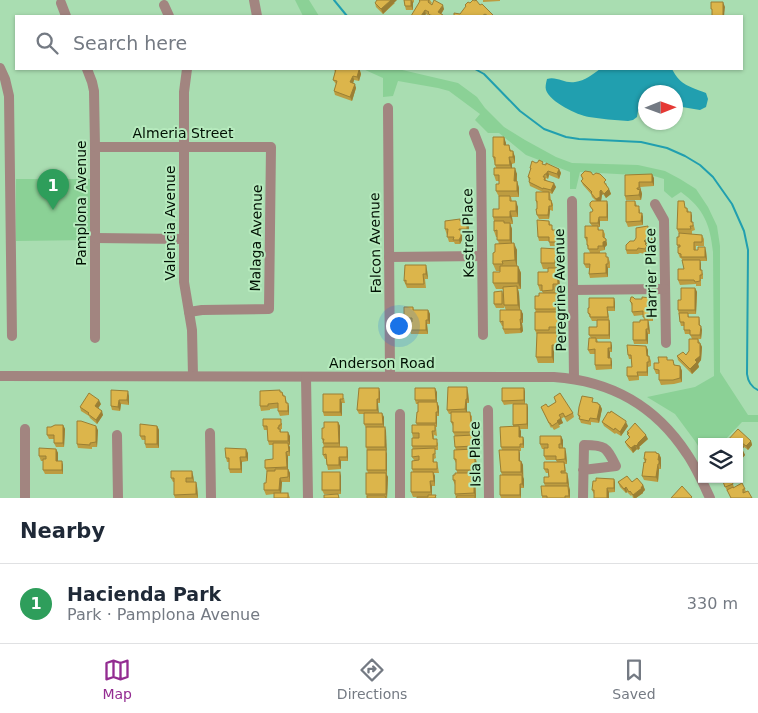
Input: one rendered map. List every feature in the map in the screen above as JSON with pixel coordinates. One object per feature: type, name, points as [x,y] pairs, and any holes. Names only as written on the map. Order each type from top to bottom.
[{"type":"street","points":[[254,0],[255,15]]},
{"type":"street","points":[[61,3],[66,15]]},
{"type":"street","points":[[164,5],[168,15]]},
{"type":"street","points":[[0,68],[8,90],[5,148],[5,234],[12,336]]},
{"type":"street","name":"Pamplona Avenue","points":[[87,70],[94,91],[95,338]]},
{"type":"street","name":"Valencia Avenue","points":[[186,70],[184,92],[184,292],[192,330],[192,376]]},
{"type":"street","name":"Falcon Avenue","points":[[388,108],[390,376]]},
{"type":"street","name":"Kestrel Place","points":[[474,133],[481,151],[483,335]]},
{"type":"street","name":"Almeria Street","points":[[95,147],[271,147]]},
{"type":"street","name":"Malaga Avenue","points":[[189,312],[202,310],[269,309],[271,147]]},
{"type":"street","name":"Peregrine Avenue","points":[[572,200],[574,378]]},
{"type":"street","name":"Harrier Place","points":[[656,204],[664,220],[666,343]]},
{"type":"street","points":[[95,238],[184,239]]},
{"type":"street","points":[[389,257],[482,256]]},
{"type":"street","points":[[573,290],[665,289]]},
{"type":"street","name":"Anderson Road","points":[[0,376],[574,378],[621,393],[662,422],[688,454],[710,498]]},
{"type":"street","points":[[306,377],[308,498]]},
{"type":"street","name":"Isla Place","points":[[488,410],[489,498]]},
{"type":"street","points":[[400,414],[400,498]]},
{"type":"street","points":[[25,429],[25,498]]},
{"type":"street","points":[[210,433],[211,498]]},
{"type":"street","points":[[117,435],[118,498]]},
{"type":"street","points":[[583,470],[583,498]]},
{"type":"green space","points":[[295,0],[309,0],[318,15],[302,15]]},
{"type":"green space","points":[[365,70],[402,70],[458,83],[477,97],[504,127],[556,157],[572,163],[638,165],[665,171],[696,189],[708,207],[717,226],[720,246],[720,372],[748,415],[758,415],[758,422],[742,422],[727,438],[698,438],[698,446],[675,414],[647,397],[695,387],[714,376],[712,242],[708,225],[700,211],[689,198],[681,192],[672,198],[664,191],[664,179],[654,176],[580,172],[576,189],[570,189],[570,172],[526,155],[499,133],[488,133],[475,120],[480,114],[449,91],[398,81],[393,96],[383,97],[383,78]]},
{"type":"green space","points":[[16,179],[90,179],[90,240],[16,241]]},
{"type":"water","points":[[599,70],[672,70],[682,82],[706,93],[708,99],[706,107],[700,110],[683,107],[683,85],[638,85],[637,117],[628,121],[584,116],[558,103],[546,90],[547,79],[554,78],[568,82],[582,80]]},
{"type":"building","points":[[377,0],[391,0],[381,9],[375,3]]},
{"type":"building","points":[[404,0],[411,0],[411,6],[405,6]]},
{"type":"building","points":[[429,0],[428,2],[432,5],[434,0],[443,5],[438,12],[443,15],[430,15],[425,10],[422,15],[412,15],[419,1]]},
{"type":"building","points":[[476,0],[493,15],[454,15],[454,13],[460,14],[465,5],[468,2]]},
{"type":"building","points":[[711,2],[723,2],[723,15],[712,15]]},
{"type":"building","points":[[336,70],[359,70],[357,77],[353,76],[350,82],[355,84],[350,97],[334,91],[337,81],[333,80]]},
{"type":"building","points":[[493,137],[504,137],[504,145],[509,145],[510,151],[513,151],[513,157],[509,157],[510,165],[495,165]]},
{"type":"building","points":[[539,160],[543,162],[542,164],[546,165],[546,163],[559,169],[557,174],[548,171],[543,177],[545,177],[544,180],[554,183],[551,190],[543,189],[529,182],[530,178],[528,177],[532,161],[536,163]]},
{"type":"building","points":[[494,168],[515,168],[514,181],[517,181],[517,191],[496,191],[496,184],[499,184],[499,175],[494,175]]},
{"type":"building","points":[[585,171],[591,172],[593,175],[596,173],[600,174],[606,180],[604,182],[609,189],[604,194],[601,190],[600,197],[596,199],[581,181],[583,179],[581,175]]},
{"type":"building","points":[[652,174],[652,182],[639,182],[639,188],[637,189],[640,190],[639,195],[625,196],[625,175]]},
{"type":"building","points":[[536,192],[549,192],[549,200],[551,200],[552,206],[549,206],[548,215],[537,215]]},
{"type":"building","points":[[499,196],[510,196],[510,201],[516,201],[516,211],[510,211],[510,217],[493,217],[493,209],[499,209]]},
{"type":"building","points":[[592,201],[607,201],[607,217],[599,217],[598,223],[590,223],[590,212],[593,210],[590,203]]},
{"type":"building","points":[[626,201],[635,201],[635,206],[639,206],[639,213],[642,213],[641,221],[626,222]]},
{"type":"building","points":[[678,201],[684,201],[687,212],[691,212],[693,226],[690,226],[691,229],[677,229]]},
{"type":"building","points":[[460,219],[460,221],[467,221],[467,229],[459,229],[461,230],[461,236],[459,240],[453,240],[454,237],[447,237],[448,229],[445,229],[445,221]]},
{"type":"building","points":[[537,220],[549,221],[549,225],[552,225],[552,230],[559,230],[558,242],[549,242],[549,237],[538,237]]},
{"type":"building","points":[[494,221],[510,223],[510,240],[497,240],[497,230],[494,231]]},
{"type":"building","points":[[585,226],[598,226],[598,230],[603,230],[603,237],[606,241],[603,242],[603,246],[598,246],[598,249],[588,249],[587,237],[585,238]]},
{"type":"building","points":[[648,226],[648,230],[653,234],[648,241],[646,239],[644,241],[647,246],[645,249],[626,250],[626,245],[636,238],[636,228]]},
{"type":"building","points":[[679,233],[702,235],[702,242],[694,242],[694,250],[698,250],[698,247],[705,247],[705,257],[681,257],[681,254],[678,253],[680,245],[677,245]]},
{"type":"building","points":[[514,243],[515,260],[502,261],[503,264],[493,264],[495,244]]},
{"type":"building","points":[[541,248],[558,249],[558,259],[555,259],[555,263],[541,263]]},
{"type":"building","points":[[584,253],[606,253],[608,264],[606,264],[606,273],[589,274],[590,264],[584,264]]},
{"type":"building","points":[[682,260],[700,260],[702,275],[700,275],[700,281],[678,280],[678,269],[684,269]]},
{"type":"building","points":[[405,265],[426,265],[426,274],[423,274],[424,284],[406,284],[406,280],[404,281]]},
{"type":"building","points":[[500,266],[518,266],[518,283],[493,283],[493,272],[500,272]]},
{"type":"building","points":[[548,268],[557,268],[558,284],[553,284],[553,290],[542,291],[542,285],[538,285],[538,272],[548,272]]},
{"type":"building","points":[[517,286],[518,305],[504,305],[503,287]]},
{"type":"building","points":[[681,288],[695,288],[695,310],[678,310],[678,300],[681,300]]},
{"type":"building","points":[[502,291],[502,304],[494,304],[494,292]]},
{"type":"building","points":[[539,293],[558,293],[556,309],[535,309],[535,296],[539,296]]},
{"type":"building","points":[[631,297],[635,299],[642,299],[642,297],[651,298],[652,317],[643,317],[643,311],[632,312]]},
{"type":"building","points":[[589,298],[614,298],[614,307],[607,307],[608,317],[590,317],[588,313]]},
{"type":"building","points":[[404,307],[413,307],[413,310],[428,310],[426,330],[410,330],[408,322],[412,322],[412,318],[404,318]]},
{"type":"building","points":[[500,310],[521,310],[520,329],[503,329],[503,321],[500,322]]},
{"type":"building","points":[[535,312],[559,312],[559,327],[549,327],[549,330],[535,330]]},
{"type":"building","points":[[679,313],[688,313],[688,317],[699,317],[700,335],[690,335],[690,330],[684,330],[684,322],[680,322]]},
{"type":"building","points":[[597,320],[609,320],[609,335],[589,335],[589,327],[597,327]]},
{"type":"building","points":[[640,320],[648,320],[646,340],[633,340],[633,322],[640,322]]},
{"type":"building","points":[[537,333],[557,333],[557,345],[552,345],[552,357],[536,357]]},
{"type":"building","points":[[589,338],[596,338],[596,342],[611,342],[611,348],[608,348],[608,358],[611,358],[611,365],[595,365],[595,349],[588,350]]},
{"type":"building","points":[[689,339],[698,339],[698,343],[700,343],[700,356],[695,360],[697,362],[690,369],[677,356],[683,352],[686,355],[689,351]]},
{"type":"building","points":[[627,345],[646,346],[647,356],[649,356],[647,372],[637,372],[638,376],[627,376],[627,367],[632,367],[631,355],[628,355]]},
{"type":"building","points":[[658,357],[667,357],[667,360],[673,360],[674,365],[680,366],[680,378],[659,380],[659,370],[654,369],[654,363],[659,363]]},
{"type":"building","points":[[448,387],[467,387],[465,409],[447,410]]},
{"type":"building","points":[[359,388],[379,388],[377,410],[357,410]]},
{"type":"building","points":[[415,388],[435,388],[436,400],[415,400]]},
{"type":"building","points":[[502,388],[524,388],[524,400],[502,401]]},
{"type":"building","points":[[111,390],[128,391],[127,400],[119,400],[118,407],[111,406]]},
{"type":"building","points":[[280,390],[283,396],[285,396],[286,403],[288,403],[288,411],[278,411],[278,403],[260,406],[260,391]]},
{"type":"building","points":[[89,393],[99,400],[95,406],[102,411],[96,420],[80,407]]},
{"type":"building","points":[[560,393],[573,413],[565,417],[563,413],[559,415],[561,418],[552,426],[541,407],[546,404],[548,407],[556,402],[554,397]]},
{"type":"building","points":[[323,394],[343,394],[343,399],[340,399],[340,412],[323,412]]},
{"type":"building","points":[[582,396],[593,398],[592,402],[600,405],[597,419],[590,418],[589,421],[579,419],[579,407]]},
{"type":"building","points":[[418,402],[437,402],[436,423],[416,423]]},
{"type":"building","points":[[513,404],[527,404],[527,424],[513,425]]},
{"type":"building","points":[[611,411],[626,421],[620,432],[602,422],[608,412],[610,413]]},
{"type":"building","points":[[451,412],[470,412],[473,432],[453,432]]},
{"type":"building","points":[[364,413],[382,413],[383,424],[364,424]]},
{"type":"building","points":[[263,419],[281,419],[281,425],[279,425],[278,429],[280,429],[280,432],[288,432],[288,441],[268,441],[267,426],[263,426]]},
{"type":"building","points":[[77,421],[96,426],[96,442],[90,443],[90,445],[77,444]]},
{"type":"building","points":[[324,422],[338,422],[339,443],[323,443],[322,428],[324,428]]},
{"type":"building","points":[[635,423],[646,435],[636,446],[631,448],[625,442],[630,437],[627,432]]},
{"type":"building","points":[[140,424],[157,426],[157,444],[145,444],[145,436],[140,436]]},
{"type":"building","points":[[63,425],[63,443],[54,443],[54,435],[47,435],[47,427]]},
{"type":"building","points":[[412,425],[435,425],[435,431],[432,431],[433,439],[437,439],[437,446],[412,446],[412,438],[419,438],[419,433],[412,433]]},
{"type":"building","points":[[519,426],[519,437],[523,437],[523,444],[520,444],[520,447],[501,447],[500,427]]},
{"type":"building","points":[[366,427],[385,427],[385,447],[366,447]]},
{"type":"building","points":[[738,429],[751,441],[746,446],[743,444],[743,438],[730,438]]},
{"type":"building","points":[[474,435],[474,446],[455,447],[454,436]]},
{"type":"building","points":[[540,436],[561,436],[559,448],[565,448],[565,459],[556,460],[556,456],[544,456],[544,448],[548,448],[548,444],[540,444]]},
{"type":"building","points":[[273,443],[288,443],[289,451],[286,452],[287,467],[265,468],[265,460],[273,459]]},
{"type":"building","points":[[323,447],[347,447],[347,457],[339,457],[339,465],[327,465],[326,454],[323,455]]},
{"type":"building","points":[[39,448],[56,449],[56,461],[62,461],[62,470],[43,470],[43,459],[46,459],[46,456],[39,456]]},
{"type":"building","points":[[225,448],[246,449],[246,457],[240,457],[241,469],[229,469],[229,458],[226,458]]},
{"type":"building","points":[[435,448],[433,462],[437,462],[437,469],[412,469],[412,461],[419,460],[419,456],[412,457],[412,449]]},
{"type":"building","points":[[474,449],[475,470],[456,470],[454,450]]},
{"type":"building","points":[[367,450],[386,450],[386,470],[367,470]]},
{"type":"building","points":[[499,450],[519,450],[521,472],[501,472]]},
{"type":"building","points":[[645,452],[656,452],[659,454],[656,477],[642,476],[646,459],[644,459]]},
{"type":"building","points":[[544,462],[564,462],[565,471],[561,471],[561,473],[567,473],[567,483],[544,483],[544,477],[549,477],[548,469],[544,469]]},
{"type":"building","points":[[275,469],[288,469],[288,477],[280,478],[279,490],[264,490],[267,471],[275,471]]},
{"type":"building","points":[[171,471],[192,471],[192,478],[186,478],[186,482],[196,482],[196,494],[174,495],[174,478],[171,478]]},
{"type":"building","points":[[322,472],[340,472],[340,490],[322,490]]},
{"type":"building","points":[[411,472],[433,472],[434,481],[430,481],[431,492],[411,492]]},
{"type":"building","points":[[366,473],[386,473],[386,494],[366,494]]},
{"type":"building","points":[[455,473],[474,473],[474,493],[455,494],[453,475]]},
{"type":"building","points":[[500,475],[522,475],[520,495],[500,495]]},
{"type":"building","points":[[627,476],[632,482],[637,478],[643,485],[633,495],[618,482]]},
{"type":"building","points":[[596,478],[614,479],[614,488],[607,488],[607,498],[594,498],[594,490],[592,490],[593,481],[596,481]]},
{"type":"building","points":[[724,483],[733,483],[733,484],[725,487]]},
{"type":"building","points":[[742,483],[745,489],[743,489],[743,493],[748,491],[752,498],[731,498],[727,490]]},
{"type":"building","points":[[541,486],[568,486],[569,496],[565,496],[565,498],[547,498],[547,496],[542,496]]},
{"type":"building","points":[[682,486],[692,497],[671,498]]},
{"type":"building","points":[[274,493],[288,493],[288,498],[274,498]]},
{"type":"building","points":[[338,494],[339,498],[324,498],[324,495]]},
{"type":"building","points":[[428,495],[436,495],[435,498],[417,498],[428,497]]},
{"type":"building","points":[[367,496],[385,496],[386,498],[367,498]]},
{"type":"building","points":[[457,496],[475,496],[475,498],[456,498]]},
{"type":"waterway","points":[[334,0],[346,15]]},
{"type":"waterway","points":[[477,70],[484,74],[520,111],[544,129],[566,137],[641,142],[667,148],[700,165],[713,177],[732,204],[744,231],[748,250],[747,374],[750,384],[758,390]]},
{"type":"place","name":"Hacienda Park","points":[[53,210]]}]
